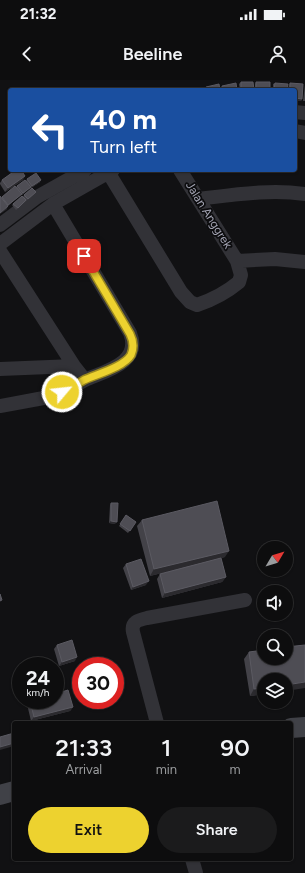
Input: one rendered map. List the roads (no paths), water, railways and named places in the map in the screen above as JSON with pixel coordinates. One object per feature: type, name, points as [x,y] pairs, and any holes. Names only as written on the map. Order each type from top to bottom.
[{"type":"street","points":[[0,225],[37,197],[81,172]]},
{"type":"street","points":[[0,244],[52,204],[109,172]]},
{"type":"street","points":[[112,172],[181,292],[190,302],[197,305],[234,287],[239,282],[241,275],[237,260],[274,259],[305,262]]},
{"type":"street","name":"Jalan Anggrek","points":[[181,172],[237,260]]},
{"type":"street","points":[[198,199],[248,193],[295,192],[305,194]]},
{"type":"street","points":[[0,406],[49,397],[118,365],[126,360],[131,354],[133,340],[130,334],[52,204]]},
{"type":"street","points":[[0,250],[74,366],[85,380]]},
{"type":"street","points":[[1,368],[74,366]]},
{"type":"street","points":[[156,721],[133,632],[134,623],[147,618],[245,600]]},
{"type":"street","points":[[293,728],[305,726]]},
{"type":"street","points":[[0,795],[12,791]]},
{"type":"street","points":[[193,861],[196,873]]}]
